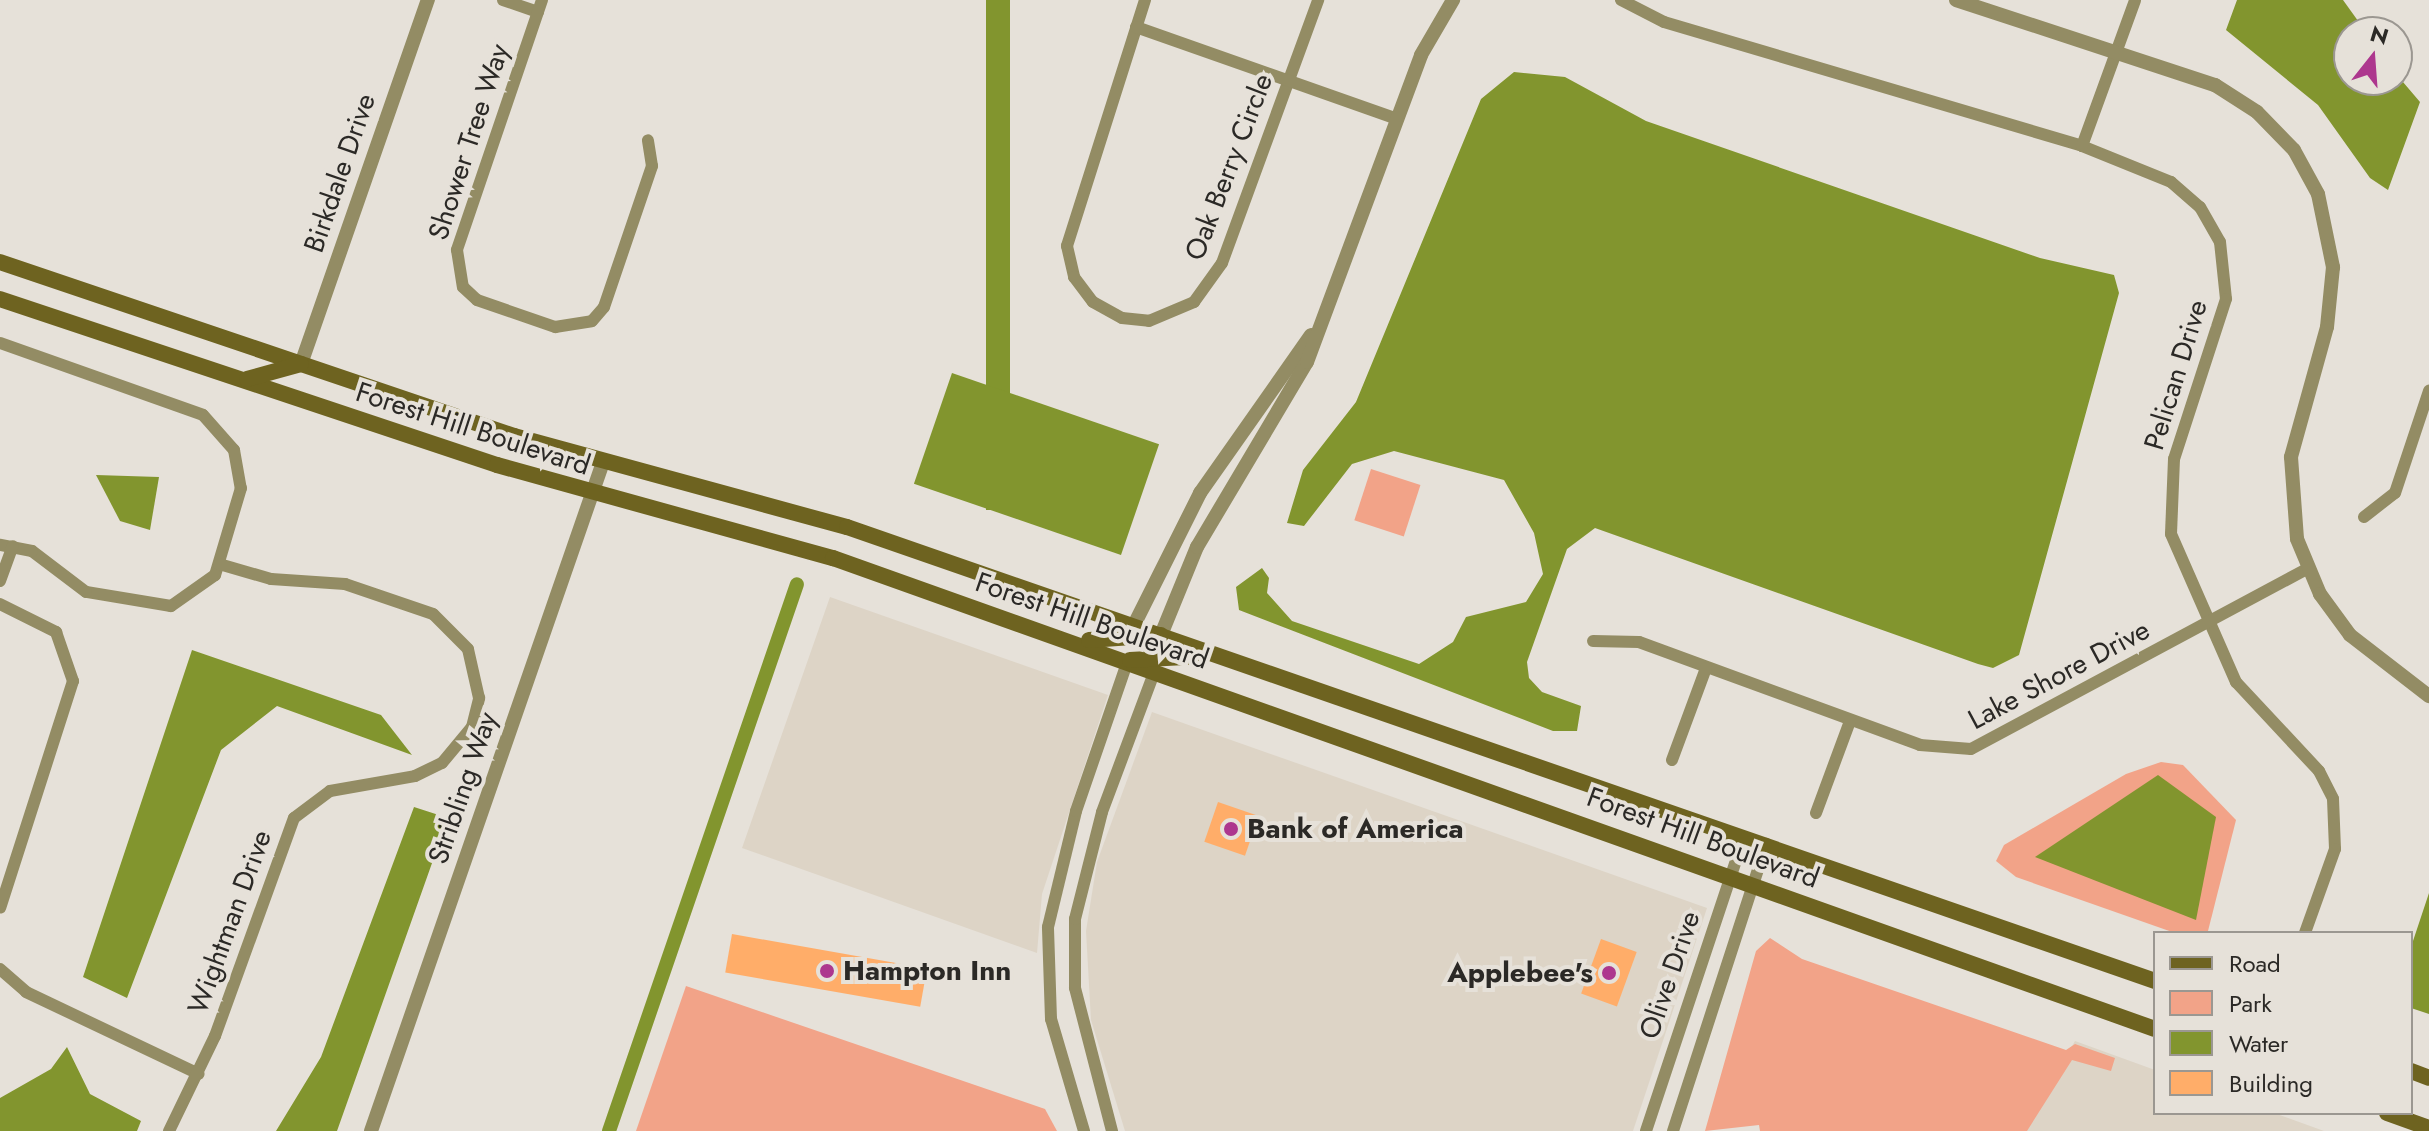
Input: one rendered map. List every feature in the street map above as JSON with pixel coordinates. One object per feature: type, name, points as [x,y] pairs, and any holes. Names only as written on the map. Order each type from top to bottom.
[{"type":"main road","name":"Forest Hill Boulevard","points":[[0,262],[603,462],[847,527],[2153,980]]},
{"type":"main road","name":"Forest Hill Boulevard","points":[[0,299],[593,495],[833,558],[1128,660],[2153,1028]]},
{"type":"main road","points":[[241,380],[301,364]]},
{"type":"main road","points":[[1056,635],[1123,643],[1161,635]]},
{"type":"main road","points":[[1128,660],[1220,656]]},
{"type":"main road","points":[[2393,1115],[2429,1128]]},
{"type":"street","name":"Birkdale Drive","points":[[301,364],[428,0]]},
{"type":"street","name":"Shower Tree Way","points":[[503,0],[540,6],[457,250],[463,287],[477,300],[555,327],[592,321],[604,307],[652,166],[648,140]]},
{"type":"street","name":"Oak Berry Circle","points":[[1145,0],[1067,246],[1082,290],[1122,318],[1165,318],[1205,290],[1222,263],[1318,0]]},
{"type":"street","points":[[1161,635],[1197,547],[1301,374],[1433,30],[1453,0]]},
{"type":"street","name":"Pelican Drive","points":[[1621,0],[1664,22],[2082,146],[2171,182],[2200,207],[2220,242],[2226,299],[2174,459],[2169,508],[2177,556],[2236,682],[2319,771],[2333,799],[2335,849],[2306,931]]},
{"type":"street","points":[[1956,0],[2117,50],[2237,97],[2275,128],[2318,194],[2330,238],[2332,300],[2295,430],[2289,485],[2307,569],[2350,635],[2429,696]]},
{"type":"street","points":[[2082,146],[2135,0]]},
{"type":"street","points":[[1136,27],[1397,119]]},
{"type":"street","points":[[1134,625],[1200,493],[1320,321]]},
{"type":"street","points":[[0,343],[218,427],[238,459],[241,488],[219,564],[188,600],[153,608],[76,588],[39,556],[6,546],[0,581]]},
{"type":"street","points":[[2364,517],[2395,493],[2429,391]]},
{"type":"street","name":"Stribling Way","points":[[371,1131],[603,462]]},
{"type":"street","name":"Wightman Drive","points":[[169,1131],[199,1074],[294,818],[330,791],[415,776],[442,763],[472,727],[479,698],[468,649],[433,614],[345,584],[271,579],[219,564]]},
{"type":"street","name":"Lake Shore Drive","points":[[1593,641],[1639,642],[1850,721],[1935,749],[1987,745],[2307,569]]},
{"type":"street","points":[[0,604],[56,632],[73,681],[0,908]]},
{"type":"street","points":[[1084,1131],[1060,1049],[1048,975],[1055,882],[1128,660]]},
{"type":"street","points":[[1672,760],[1706,668]]},
{"type":"street","points":[[1112,1131],[1086,1043],[1073,961],[1081,881],[1155,670]]},
{"type":"street","points":[[1816,813],[1850,721]]},
{"type":"street","name":"Olive Drive","points":[[1646,1131],[1744,837]]},
{"type":"street","name":"Olive Drive","points":[[1673,1131],[1766,844]]},
{"type":"street","points":[[2,975],[199,1074]]},
{"type":"street","points":[[1060,1049],[1086,1043]]},
{"type":"shaded area","points":[[830,597],[1108,695],[1042,894],[1037,953],[742,848]]},
{"type":"shaded area","points":[[1152,712],[1707,908],[1633,1131],[1125,1131],[1091,1020],[1086,931],[1097,862]]},
{"type":"shaded area","points":[[2075,1041],[2153,1069],[2153,1115],[2280,1115],[2324,1131],[2022,1131]]},
{"type":"green space","points":[[1371,469],[1420,485],[1404,536],[1354,520]]},
{"type":"green space","points":[[2161,762],[2183,765],[2236,820],[2208,931],[2169,931],[2016,877],[1996,861],[2004,845],[2126,774]]},
{"type":"green space","points":[[1770,938],[1802,959],[2066,1050],[2075,1044],[2115,1058],[2111,1071],[2072,1060],[2027,1131],[1760,1131],[1759,1125],[1705,1131],[1756,951]]},
{"type":"green space","points":[[686,986],[1045,1109],[1057,1131],[636,1131]]},
{"type":"water","points":[[986,0],[1010,0],[1010,510],[986,510]]},
{"type":"water","points":[[2237,0],[2343,0],[2354,16],[2333,16],[2333,96],[2413,94],[2420,102],[2388,190],[2370,178],[2318,105],[2226,30]]},
{"type":"water","points":[[1514,72],[1565,77],[1646,121],[2040,258],[2114,275],[2119,293],[2019,655],[1993,668],[1978,664],[1595,528],[1567,549],[1527,662],[1529,678],[1542,692],[1581,706],[1577,731],[1553,731],[1239,610],[1236,587],[1262,568],[1269,578],[1267,593],[1292,621],[1419,664],[1453,642],[1466,617],[1526,602],[1543,574],[1534,533],[1504,480],[1394,451],[1352,464],[1304,526],[1287,523],[1303,470],[1356,402],[1481,99]]},
{"type":"water","points":[[952,373],[1159,444],[1121,555],[914,484]]},
{"type":"water","points":[[96,475],[159,477],[150,530],[120,521]]},
{"type":"water","points":[[192,650],[381,715],[412,755],[277,706],[221,750],[127,998],[83,977]]},
{"type":"water","points":[[2158,775],[2216,817],[2196,920],[2035,857]]},
{"type":"water","points":[[414,807],[448,818],[337,1131],[276,1131],[321,1057]]},
{"type":"water","points":[[2429,893],[2429,1014],[2413,1009],[2413,941]]},
{"type":"water","points":[[67,1047],[90,1094],[141,1121],[137,1131],[0,1131],[0,1098],[51,1069]]},
{"type":"building","name":"Bank of America","points":[[1218,802],[1259,816],[1245,856],[1204,842]]},
{"type":"building","name":"Hampton Inn","points":[[732,934],[927,968],[920,1007],[725,972]]},
{"type":"building","name":"Applebee's","points":[[1601,939],[1637,952],[1617,1006],[1581,994]]},
{"type":"waterway","points":[[609,1131],[797,584]]},
{"type":"place","name":"Bank of America","points":[[1231,829]]},
{"type":"place","name":"Hampton Inn","points":[[827,971]]},
{"type":"place","name":"Applebee's","points":[[1609,973]]}]
